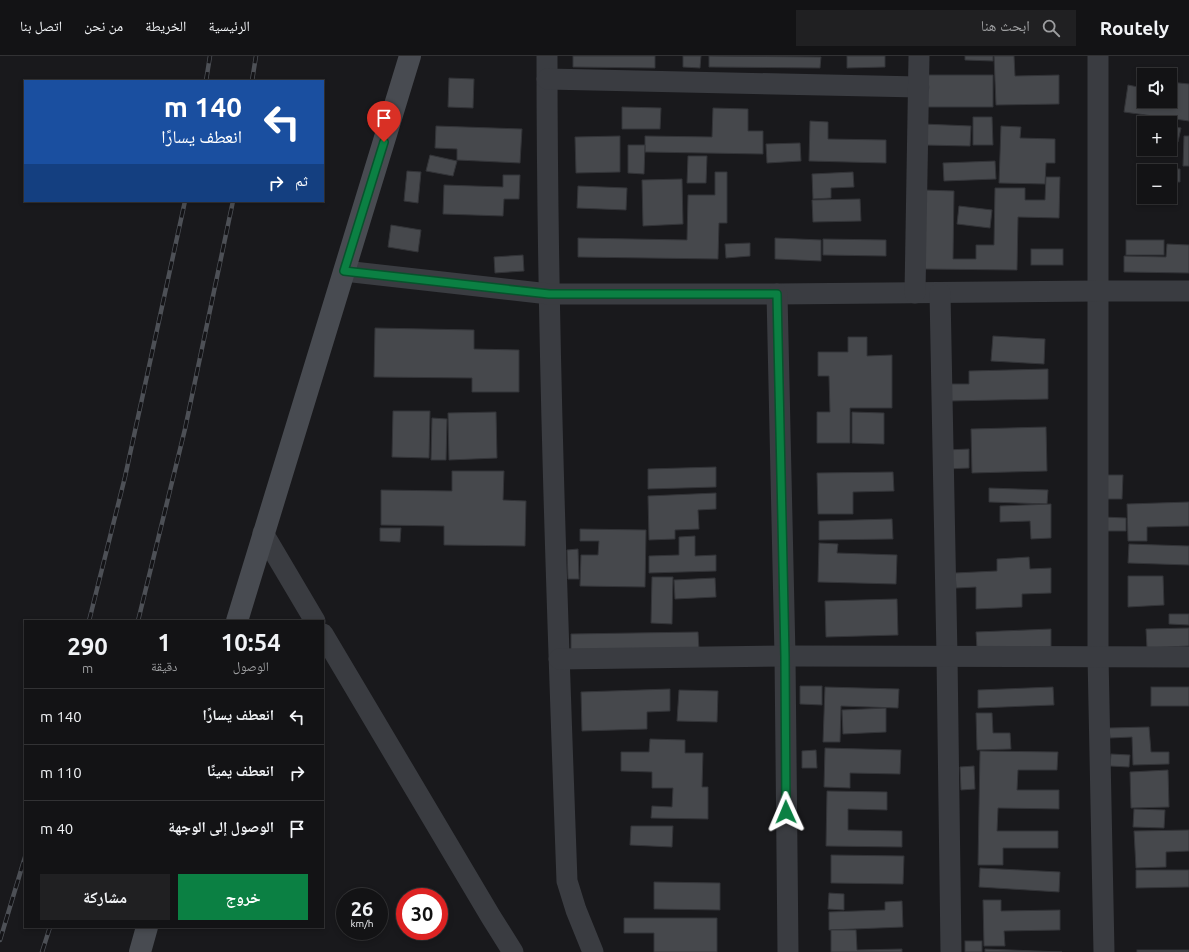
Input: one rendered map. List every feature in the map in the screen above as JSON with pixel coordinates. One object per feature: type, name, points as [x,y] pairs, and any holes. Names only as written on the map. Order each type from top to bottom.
[{"type":"main road","points":[[237,620],[410,56]]},
{"type":"main road","points":[[140,952],[147,928]]},
{"type":"street","points":[[547,56],[549,294],[567,881],[576,910],[593,952]]},
{"type":"street","points":[[915,293],[919,56]]},
{"type":"street","points":[[1098,56],[1098,656],[1104,952]]},
{"type":"street","points":[[547,79],[919,87]]},
{"type":"street","points":[[344,271],[549,294],[1189,291]]},
{"type":"street","points":[[940,293],[951,952]]},
{"type":"street","points":[[777,294],[785,656],[788,952]]},
{"type":"street","points":[[263,533],[315,620]]},
{"type":"street","points":[[324,636],[513,952]]},
{"type":"street","points":[[559,659],[785,656],[1189,657]]},
{"type":"building","points":[[573,56],[655,56],[655,68],[573,67]]},
{"type":"building","points":[[683,56],[701,56],[700,68],[683,67]]},
{"type":"building","points":[[709,56],[821,57],[820,68],[709,67]]},
{"type":"building","points":[[847,56],[885,56],[885,67],[847,68]]},
{"type":"building","points":[[965,56],[993,56],[993,61],[965,60]]},
{"type":"building","points":[[994,56],[1014,56],[1015,76],[1059,75],[1059,104],[996,105]]},
{"type":"building","points":[[922,75],[993,75],[993,107],[921,107]]},
{"type":"building","points":[[449,78],[474,79],[473,108],[448,107]]},
{"type":"building","points":[[1177,83],[1189,84],[1189,121],[1177,119],[1177,116],[1153,116],[1124,112],[1128,85],[1137,87],[1137,108],[1177,108]]},
{"type":"building","points":[[622,107],[661,108],[660,129],[622,129]]},
{"type":"building","points":[[713,108],[748,109],[748,131],[763,131],[763,154],[645,152],[645,136],[712,137]]},
{"type":"building","points":[[973,117],[992,117],[993,145],[973,145]]},
{"type":"building","points":[[810,121],[828,122],[828,139],[886,140],[886,163],[809,161]]},
{"type":"building","points":[[923,124],[971,126],[970,146],[923,145]]},
{"type":"building","points":[[436,126],[522,129],[520,163],[457,160],[457,149],[435,148]]},
{"type":"building","points":[[1001,126],[1021,127],[1020,138],[1055,139],[1055,163],[1046,163],[1045,184],[999,183]]},
{"type":"building","points":[[1177,127],[1181,128],[1177,142]]},
{"type":"building","points":[[620,136],[620,172],[576,173],[575,137]]},
{"type":"building","points":[[1184,136],[1189,136],[1189,166],[1183,166]]},
{"type":"building","points":[[800,143],[801,161],[767,163],[766,144]]},
{"type":"building","points":[[628,145],[645,145],[644,174],[628,173]]},
{"type":"building","points":[[430,155],[457,161],[453,176],[426,171]]},
{"type":"building","points":[[688,156],[707,156],[706,183],[687,183]]},
{"type":"building","points":[[995,161],[996,179],[944,181],[943,163]]},
{"type":"building","points":[[1177,169],[1180,169],[1180,182],[1177,182]]},
{"type":"building","points":[[407,171],[421,172],[418,203],[404,201]]},
{"type":"building","points":[[715,172],[727,172],[727,223],[719,223],[718,259],[578,257],[578,238],[687,240],[688,195],[715,195]]},
{"type":"building","points":[[853,172],[854,187],[831,188],[831,198],[813,199],[812,174]]},
{"type":"building","points":[[503,175],[520,175],[519,199],[504,199],[503,216],[443,214],[444,185],[503,187]]},
{"type":"building","points":[[1046,177],[1060,177],[1059,218],[1018,217],[1017,270],[923,269],[924,190],[954,191],[953,259],[976,259],[976,245],[994,245],[995,188],[1025,188],[1025,200],[1045,200]]},
{"type":"building","points":[[682,179],[683,224],[643,226],[642,180]]},
{"type":"building","points":[[578,186],[627,188],[626,210],[577,208]]},
{"type":"building","points":[[860,199],[861,221],[813,222],[812,200]]},
{"type":"building","points":[[959,206],[992,210],[990,228],[957,224]]},
{"type":"building","points":[[391,225],[421,230],[418,252],[388,247]]},
{"type":"building","points":[[775,238],[821,240],[821,261],[775,259]]},
{"type":"building","points":[[823,239],[886,240],[886,256],[823,255]]},
{"type":"building","points":[[1126,240],[1164,240],[1164,255],[1126,255]]},
{"type":"building","points":[[750,243],[750,256],[726,258],[725,244]]},
{"type":"building","points":[[1167,244],[1189,245],[1189,273],[1124,272],[1124,256],[1166,257]]},
{"type":"building","points":[[1031,249],[1063,249],[1063,265],[1031,265]]},
{"type":"building","points":[[523,255],[524,271],[495,273],[494,257]]},
{"type":"building","points":[[375,328],[474,330],[474,349],[519,350],[519,392],[472,392],[472,378],[374,377]]},
{"type":"building","points":[[993,336],[1045,339],[1044,364],[991,361]]},
{"type":"building","points":[[848,337],[867,337],[867,356],[892,355],[892,408],[850,408],[850,443],[817,443],[817,412],[830,412],[829,376],[818,376],[818,352],[848,352]]},
{"type":"building","points":[[1048,369],[1048,399],[950,401],[950,384],[969,384],[969,371]]},
{"type":"building","points":[[393,411],[430,411],[429,458],[392,457]]},
{"type":"building","points":[[496,412],[497,458],[449,460],[448,413]]},
{"type":"building","points":[[852,412],[884,413],[884,444],[852,443]]},
{"type":"building","points":[[432,418],[447,419],[446,460],[431,460]]},
{"type":"building","points":[[1046,427],[1047,471],[972,473],[971,429]]},
{"type":"building","points":[[969,449],[969,468],[946,469],[946,450]]},
{"type":"building","points":[[716,467],[716,487],[648,489],[648,469]]},
{"type":"building","points":[[452,471],[504,471],[503,500],[526,501],[525,546],[444,545],[444,526],[381,525],[381,490],[452,491]]},
{"type":"building","points":[[893,472],[894,491],[853,492],[853,514],[818,514],[817,473]]},
{"type":"building","points":[[1106,475],[1123,475],[1122,499],[1105,499]]},
{"type":"building","points":[[989,488],[1048,490],[1047,504],[989,502]]},
{"type":"building","points":[[716,493],[716,509],[698,510],[699,529],[675,530],[675,539],[649,540],[648,496]]},
{"type":"building","points":[[1189,502],[1189,526],[1147,527],[1147,541],[1128,541],[1127,504]]},
{"type":"building","points":[[1051,504],[1051,538],[1031,539],[1030,521],[1000,522],[1000,506]]},
{"type":"building","points":[[1103,517],[1126,518],[1126,531],[1103,531]]},
{"type":"building","points":[[892,519],[893,539],[819,540],[819,521]]},
{"type":"building","points":[[380,528],[401,528],[400,542],[380,541]]},
{"type":"building","points":[[580,529],[646,530],[645,587],[580,586],[581,555],[598,555],[599,541],[580,541]]},
{"type":"building","points":[[695,536],[695,556],[716,555],[716,571],[649,573],[649,556],[679,555],[679,537]]},
{"type":"building","points":[[819,543],[838,544],[837,553],[897,555],[896,584],[818,582]]},
{"type":"building","points":[[1129,544],[1189,546],[1189,565],[1128,563]]},
{"type":"building","points":[[578,549],[579,579],[568,579],[567,550]]},
{"type":"building","points":[[1029,557],[1030,569],[1051,568],[1051,593],[1022,594],[1022,607],[976,609],[976,587],[956,588],[955,573],[997,571],[997,559]]},
{"type":"building","points":[[1128,576],[1163,576],[1164,605],[1128,607]]},
{"type":"building","points":[[652,577],[673,577],[672,624],[651,623]]},
{"type":"building","points":[[715,578],[716,597],[675,599],[674,580]]},
{"type":"building","points":[[897,599],[898,635],[826,637],[825,601]]},
{"type":"building","points":[[1169,614],[1189,614],[1189,625],[1169,624]]},
{"type":"building","points":[[1189,628],[1189,646],[1147,648],[1146,629]]},
{"type":"building","points":[[1051,629],[1051,647],[977,649],[976,632]]},
{"type":"building","points":[[698,632],[699,650],[571,653],[571,634]]},
{"type":"building","points":[[800,686],[822,686],[822,705],[800,704]]},
{"type":"building","points":[[825,687],[899,689],[898,708],[841,706],[840,742],[823,742]]},
{"type":"building","points":[[1053,687],[1054,705],[978,708],[978,690]]},
{"type":"building","points":[[1151,687],[1189,687],[1189,706],[1151,706]]},
{"type":"building","points":[[670,689],[670,711],[647,712],[647,729],[582,731],[581,692]]},
{"type":"building","points":[[679,690],[718,691],[717,722],[677,721]]},
{"type":"building","points":[[886,708],[886,732],[843,734],[842,710]]},
{"type":"building","points":[[976,713],[992,713],[993,733],[1010,733],[1011,749],[977,750]]},
{"type":"building","points":[[1149,727],[1151,752],[1169,752],[1169,764],[1133,765],[1132,737],[1110,738],[1109,728]]},
{"type":"building","points":[[650,739],[685,740],[685,753],[703,753],[702,787],[708,787],[708,819],[651,818],[652,806],[672,807],[673,788],[652,788],[652,772],[621,771],[621,752],[649,752]]},
{"type":"building","points":[[825,748],[901,750],[900,774],[850,773],[850,788],[824,787]]},
{"type":"building","points":[[816,750],[817,768],[802,768],[802,751]]},
{"type":"building","points":[[980,751],[1058,752],[1057,770],[1018,770],[1017,790],[1059,790],[1059,809],[998,808],[997,831],[1058,831],[1058,848],[1003,848],[1003,865],[978,865]]},
{"type":"building","points":[[1111,754],[1130,755],[1129,767],[1110,766]]},
{"type":"building","points":[[974,766],[975,789],[961,790],[960,767]]},
{"type":"building","points":[[1168,770],[1169,807],[1131,808],[1130,772]]},
{"type":"building","points":[[827,791],[887,792],[887,810],[848,809],[848,830],[902,831],[902,847],[826,846]]},
{"type":"building","points":[[1134,809],[1165,810],[1164,828],[1133,827]]},
{"type":"building","points":[[631,826],[673,826],[672,847],[630,845]]},
{"type":"building","points":[[1189,830],[1189,851],[1166,852],[1166,867],[1136,868],[1134,831]]},
{"type":"building","points":[[831,855],[904,856],[903,884],[831,883]]},
{"type":"building","points":[[980,868],[1060,872],[1059,892],[979,887]]},
{"type":"building","points":[[1136,870],[1189,870],[1189,887],[1136,888]]},
{"type":"building","points":[[654,882],[720,883],[720,910],[654,909]]},
{"type":"building","points":[[829,893],[844,894],[844,910],[828,909]]},
{"type":"building","points":[[983,900],[1001,900],[1001,911],[1060,910],[1060,930],[1004,931],[1005,946],[984,946]]},
{"type":"building","points":[[902,901],[903,927],[829,930],[829,912],[885,910],[885,902]]},
{"type":"building","points":[[624,918],[717,918],[717,952],[654,952],[654,933],[624,933]]},
{"type":"building","points":[[831,930],[856,930],[857,950],[902,949],[902,952],[831,952]]},
{"type":"building","points":[[965,941],[982,941],[982,952],[965,952]]},
{"type":"building","points":[[985,949],[1062,952],[985,952]]},
{"type":"building","points":[[1137,950],[1189,950],[1189,952],[1137,952]]},
{"type":"railway","points":[[206,80],[210,56]]},
{"type":"railway","points":[[252,80],[256,56]]},
{"type":"railway","points":[[89,620],[125,477],[185,202]]},
{"type":"railway","points":[[138,620],[185,429],[233,202]]},
{"type":"railway","points":[[0,940],[24,860]]},
{"type":"railway","points":[[42,952],[50,928]]},
{"type":"route","points":[[384,142],[344,271],[549,294],[777,294],[785,656],[786,812]]}]
